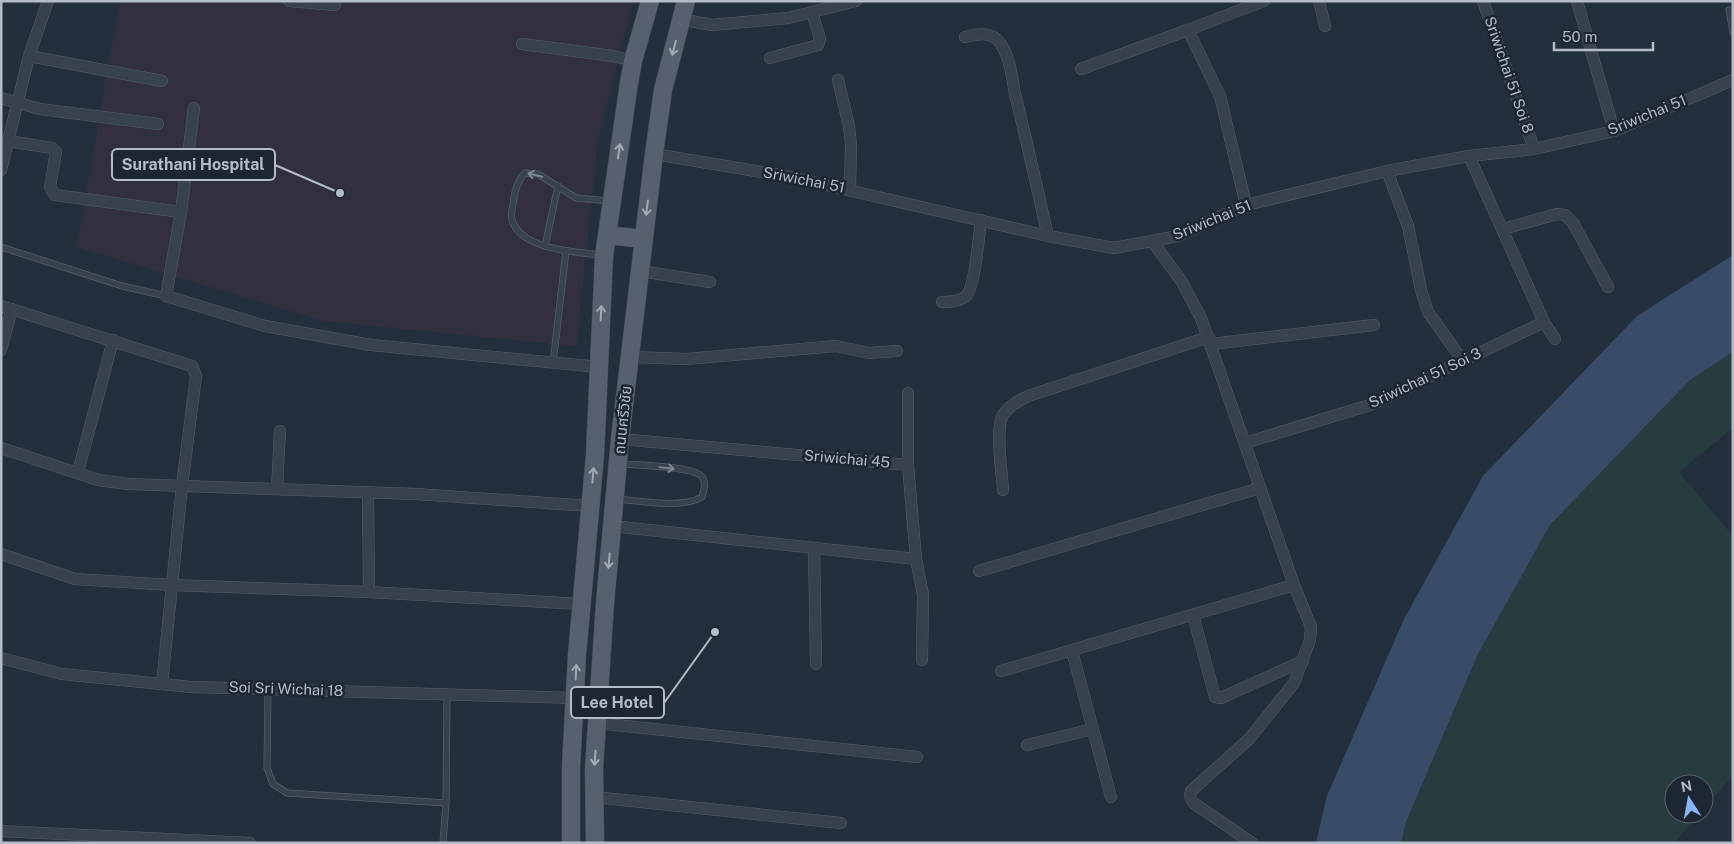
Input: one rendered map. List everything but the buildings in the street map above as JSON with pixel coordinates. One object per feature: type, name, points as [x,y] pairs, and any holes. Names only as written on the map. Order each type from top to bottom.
[{"type":"main road","name":"ถนนศรีวิชัย","points":[[571,843],[571,767],[574,698],[595,455],[604,256],[633,61],[650,1]]},
{"type":"main road","name":"ถนนศรีวิชัย","points":[[594,843],[597,723],[620,439],[663,90],[686,1]]},
{"type":"main road","points":[[607,235],[644,239]]},
{"type":"street","points":[[1,170],[29,56],[48,1]]},
{"type":"street","points":[[289,1],[335,6]]},
{"type":"street","points":[[682,19],[710,25],[788,18],[856,1]]},
{"type":"street","points":[[1081,70],[1264,1]]},
{"type":"street","points":[[1319,1],[1325,26]]},
{"type":"street","name":"Sriwichai 51 Soi 8","points":[[1483,1],[1534,149]]},
{"type":"street","points":[[1577,1],[1614,131]]},
{"type":"street","points":[[770,58],[818,45],[820,40],[812,12]]},
{"type":"street","points":[[1188,30],[1220,96],[1246,205]]},
{"type":"street","points":[[965,37],[992,35],[1000,43],[1006,57],[1048,236]]},
{"type":"street","points":[[522,44],[613,56],[633,61]]},
{"type":"street","points":[[29,56],[162,81]]},
{"type":"street","points":[[838,80],[852,144],[850,190]]},
{"type":"street","name":"Sriwichai 51","points":[[654,154],[786,176],[1048,236],[1114,248],[1178,236],[1246,205],[1387,171],[1469,156],[1534,149],[1614,131],[1732,82]]},
{"type":"street","points":[[1,98],[40,109],[158,124]]},
{"type":"street","points":[[194,108],[181,212],[166,296],[265,326],[371,345],[599,367]]},
{"type":"street","points":[[8,141],[52,148],[56,152],[50,187],[54,195],[181,212]]},
{"type":"street","points":[[1469,156],[1544,322],[1555,339]]},
{"type":"street","points":[[1387,171],[1408,226],[1421,290],[1428,312],[1463,361]]},
{"type":"street","points":[[1503,229],[1558,214],[1564,215],[1573,222],[1608,288]]},
{"type":"street","points":[[942,302],[964,298],[969,293],[981,220]]},
{"type":"street","points":[[1152,241],[1193,301],[1210,341],[1294,585],[1311,627],[1310,640],[1294,683],[1249,739],[1191,790],[1190,794],[1195,804],[1252,843]]},
{"type":"street","points":[[640,271],[710,282]]},
{"type":"street","points":[[1,350],[7,308],[192,366],[196,376],[182,486],[162,684]]},
{"type":"street","name":"Sriwichai 51 Soi 3","points":[[1245,443],[1373,404],[1544,322]]},
{"type":"street","points":[[1004,490],[999,428],[1003,415],[1012,405],[1028,396],[1210,341],[1374,325]]},
{"type":"street","points":[[78,472],[113,340]]},
{"type":"street","points":[[630,357],[687,359],[836,346],[868,353],[897,351]]},
{"type":"street","points":[[908,392],[908,465]]},
{"type":"street","points":[[277,489],[280,431]]},
{"type":"street","name":"Sriwichai 45","points":[[620,439],[908,465],[916,559],[923,595],[922,660]]},
{"type":"street","points":[[1,448],[98,480],[128,484],[368,492],[590,506]]},
{"type":"street","points":[[979,571],[1260,488]]},
{"type":"street","points":[[368,492],[370,592]]},
{"type":"street","points":[[612,526],[916,559]]},
{"type":"street","points":[[814,548],[816,664]]},
{"type":"street","points":[[1,554],[75,579],[172,585],[370,592],[581,604]]},
{"type":"street","points":[[1001,671],[1294,585]]},
{"type":"street","points":[[1193,615],[1215,697],[1221,698],[1303,661]]},
{"type":"street","points":[[1072,651],[1112,797]]},
{"type":"street","name":"Soi Sri Wichai 18","points":[[1,658],[62,674],[191,687],[574,698]]},
{"type":"street","points":[[597,723],[917,757]]},
{"type":"street","points":[[1027,745],[1093,729]]},
{"type":"street","points":[[594,797],[841,823]]},
{"type":"street","points":[[1,831],[250,843]]},
{"type":"lane","points":[[1729,10],[1733,32]]},
{"type":"lane","points":[[604,256],[545,246],[525,237],[516,228],[511,218],[513,201],[519,178],[525,173],[538,174],[576,198],[612,201]]},
{"type":"lane","points":[[545,246],[558,186]]},
{"type":"lane","points":[[1,247],[122,286],[166,296]]},
{"type":"lane","points":[[553,363],[566,251]]},
{"type":"lane","points":[[614,499],[679,503],[695,501],[702,497],[705,488],[703,479],[699,474],[688,471],[618,464]]},
{"type":"lane","points":[[268,689],[266,768],[274,784],[287,793],[446,803]]},
{"type":"lane","points":[[443,843],[446,803],[447,694]]},
{"type":"shaded area","points":[[120,1],[633,1],[598,140],[576,346],[324,321],[77,247]]},
{"type":"green space","points":[[1733,352],[1733,428],[1679,472],[1733,536],[1733,776],[1714,797],[1714,774],[1664,774],[1664,824],[1690,824],[1674,843],[1401,843],[1406,822],[1478,654],[1550,525],[1690,380]]},
{"type":"water","points":[[1733,255],[1733,352],[1690,380],[1550,525],[1478,654],[1406,822],[1401,843],[1316,843],[1327,796],[1404,619],[1483,476],[1637,316]]},
{"type":"place","name":"Surathani Hospital","points":[[340,193]]},
{"type":"place","name":"Lee Hotel","points":[[715,632]]}]
